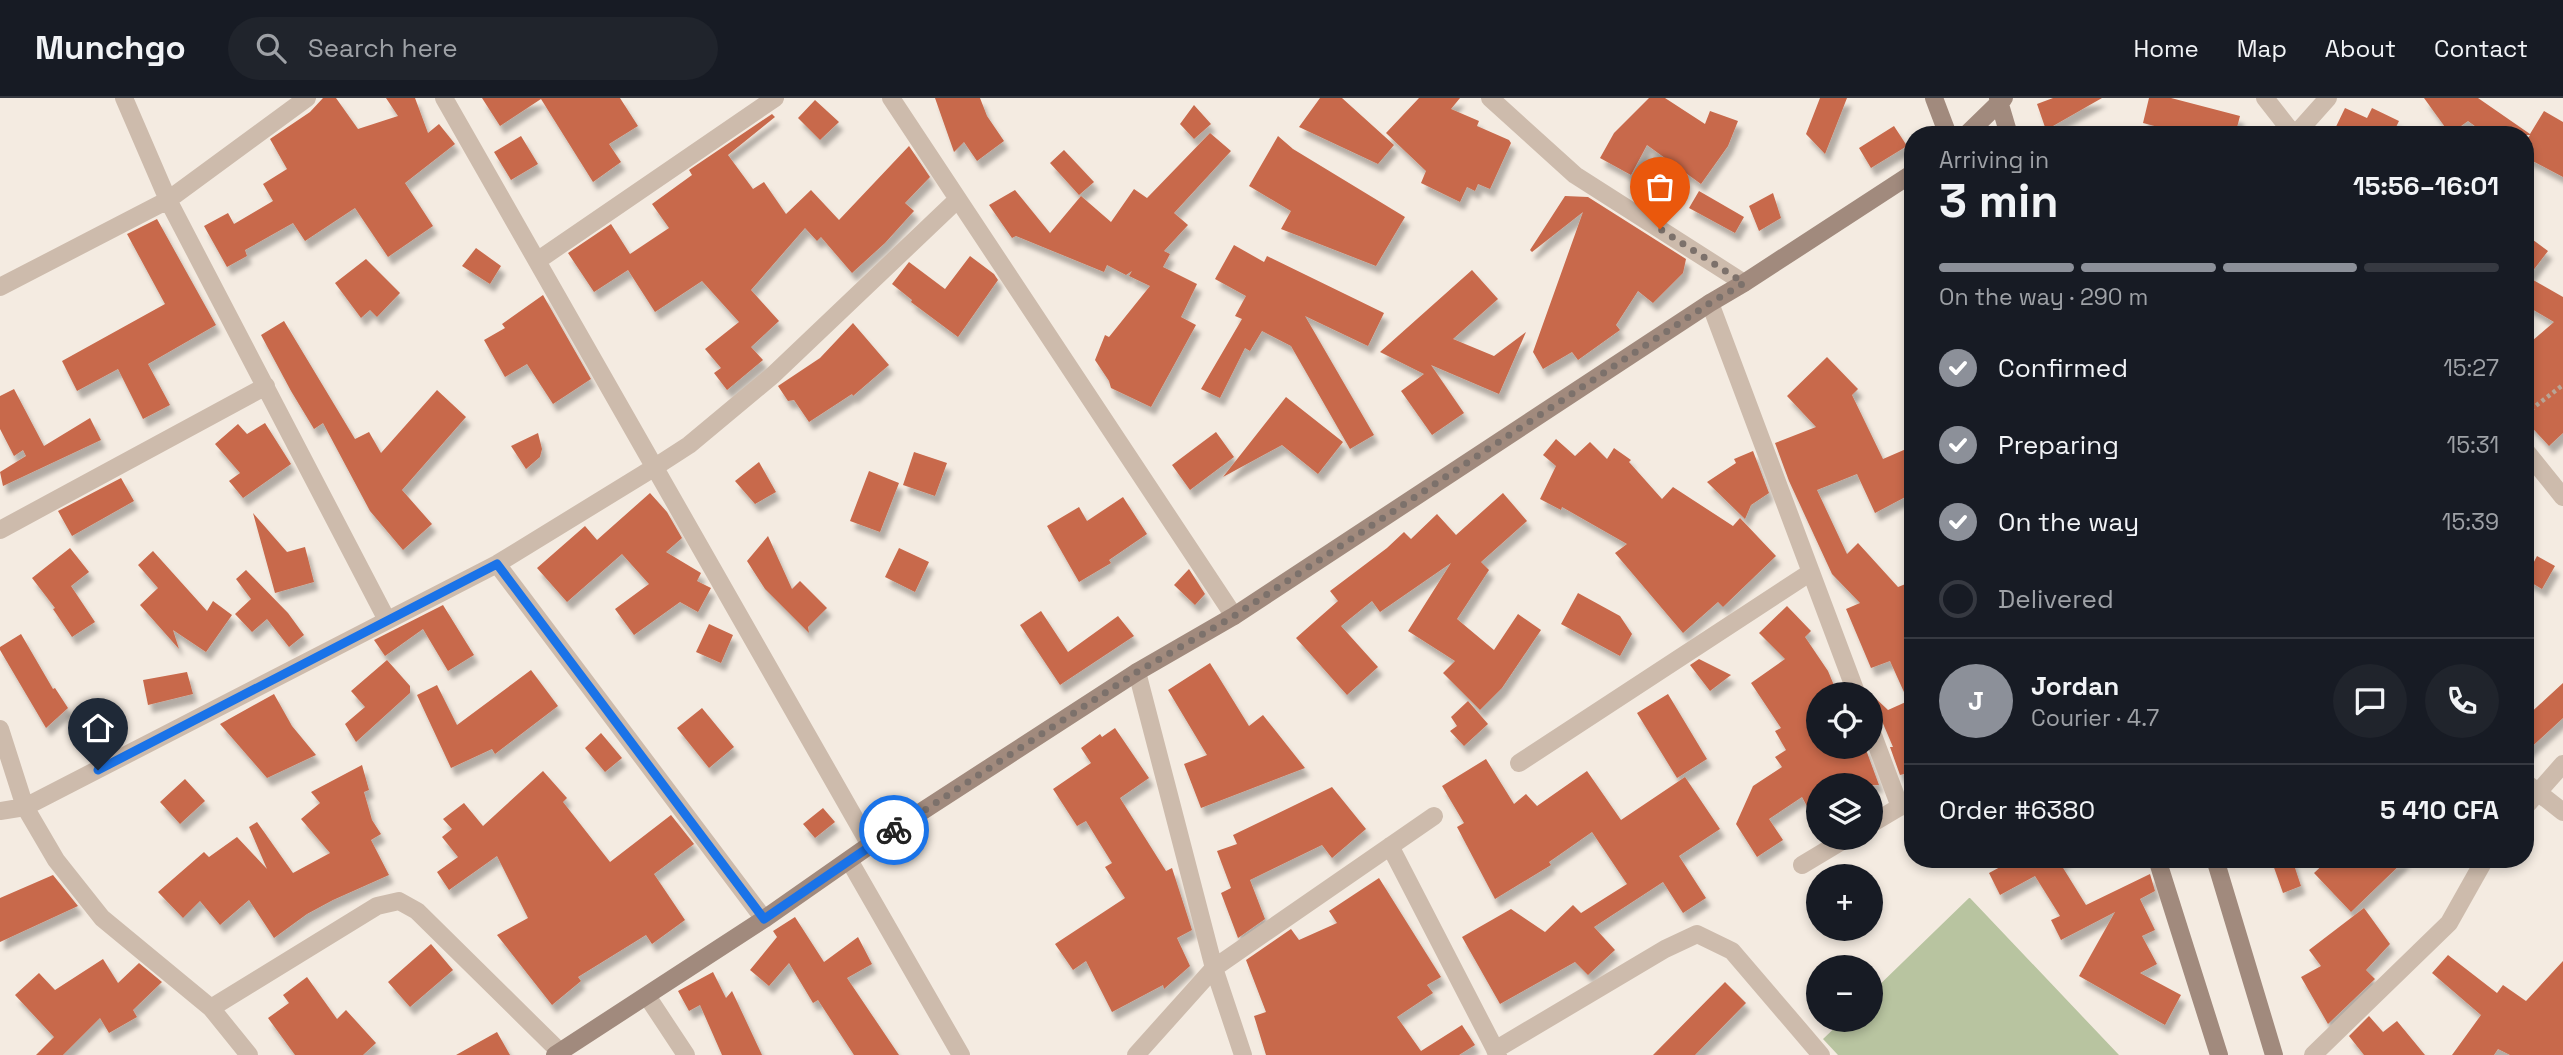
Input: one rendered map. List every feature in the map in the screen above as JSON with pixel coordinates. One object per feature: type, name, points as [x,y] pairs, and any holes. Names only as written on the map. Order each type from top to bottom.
[{"type":"main road","points":[[1934,98],[1945,126]]},
{"type":"main road","points":[[1975,126],[2001,99]]},
{"type":"main road","points":[[2001,99],[2007,126]]},
{"type":"main road","points":[[557,1054],[764,919],[870,845],[1137,672],[1234,616],[1904,179]]},
{"type":"main road","points":[[2160,868],[2219,1055]]},
{"type":"main road","points":[[2217,868],[2274,1055]]},
{"type":"street","points":[[124,98],[168,200],[387,620]]},
{"type":"street","points":[[0,287],[168,200],[307,98]]},
{"type":"street","points":[[444,98],[870,845]]},
{"type":"street","points":[[537,261],[775,98]]},
{"type":"street","points":[[891,98],[1234,616]]},
{"type":"street","points":[[1490,98],[1576,175],[1744,283]]},
{"type":"street","points":[[2265,98],[2288,126]]},
{"type":"street","points":[[2303,126],[2328,98]]},
{"type":"street","points":[[0,811],[25,807],[497,564],[655,467],[689,445],[773,375],[958,200]]},
{"type":"street","points":[[1710,303],[1852,682]]},
{"type":"street","points":[[0,530],[265,386]]},
{"type":"street","points":[[2534,461],[2563,496]]},
{"type":"street","points":[[497,564],[764,919]]},
{"type":"street","points":[[1519,763],[1811,572]]},
{"type":"street","points":[[1137,672],[1214,968],[1243,1055]]},
{"type":"street","points":[[0,729],[25,807],[56,860],[102,918],[211,1009],[249,1055]]},
{"type":"street","points":[[1883,755],[1904,799]]},
{"type":"street","points":[[2534,786],[2563,764]]},
{"type":"street","points":[[2534,789],[2563,811]]},
{"type":"street","points":[[1883,817],[1904,804]]},
{"type":"street","points":[[1136,1055],[1214,968],[1434,816]]},
{"type":"street","points":[[1390,846],[1496,1052],[1665,949],[1697,934],[1732,951],[1821,1055]]},
{"type":"street","points":[[1802,865],[1827,850]]},
{"type":"street","points":[[849,860],[961,1055]]},
{"type":"street","points":[[2313,1055],[2449,923],[2480,868]]},
{"type":"street","points":[[211,1009],[377,906],[399,901],[417,911],[557,1054]]},
{"type":"street","points":[[647,996],[686,1055]]},
{"type":"path","points":[[2534,407],[2563,385]]},
{"type":"green space","points":[[1970,898],[2119,1055],[1838,1055],[1823,1039],[1830,1032],[1883,1032],[1883,981]]},
{"type":"building","points":[[323,98],[336,98],[358,129],[398,116],[386,98],[415,98],[428,133],[439,124],[455,144],[405,183],[433,226],[388,257],[355,208],[305,241],[293,223],[245,250],[247,256],[227,267],[204,226],[228,213],[234,224],[273,201],[263,184],[287,169],[270,139],[310,112]]},
{"type":"building","points":[[482,98],[620,98],[638,126],[609,144],[621,162],[593,182],[541,99],[500,126]]},
{"type":"building","points":[[935,98],[980,98],[987,116],[1004,141],[977,161],[964,142],[954,152]]},
{"type":"building","points":[[1320,98],[1342,98],[1394,145],[1378,164],[1299,127]]},
{"type":"building","points":[[1419,98],[1460,98],[1451,109],[1479,121],[1477,126],[1509,140],[1511,143],[1490,189],[1478,184],[1475,191],[1467,187],[1460,202],[1421,183],[1426,171],[1386,133]]},
{"type":"building","points":[[1649,98],[1665,98],[1705,124],[1710,111],[1738,121],[1728,146],[1701,184],[1647,145],[1631,175],[1600,158],[1614,133]]},
{"type":"building","points":[[1820,98],[1847,98],[1825,154],[1806,134]]},
{"type":"building","points":[[2053,98],[2102,98],[2053,126],[2045,126],[2037,104]]},
{"type":"building","points":[[2149,98],[2171,98],[2240,116],[2237,126],[2154,126],[2143,123]]},
{"type":"building","points":[[2424,98],[2478,98],[2518,126],[2475,126],[2468,121],[2461,126],[2444,126]]},
{"type":"building","points":[[815,100],[839,122],[820,140],[798,118]]},
{"type":"building","points":[[1194,105],[1211,124],[1194,139],[1180,124]]},
{"type":"building","points":[[2345,108],[2367,118],[2372,108],[2399,121],[2396,126],[2336,126]]},
{"type":"building","points":[[2544,111],[2563,122],[2563,177],[2534,162],[2534,127]]},
{"type":"building","points":[[772,114],[775,117],[728,155],[753,189],[764,182],[786,214],[811,190],[839,220],[909,146],[930,177],[905,203],[914,211],[885,243],[852,273],[821,237],[817,241],[805,228],[751,290],[779,321],[751,347],[763,360],[727,390],[714,373],[721,368],[705,349],[739,322],[702,281],[655,312],[628,270],[594,292],[568,253],[611,224],[630,254],[669,228],[652,204],[692,175],[689,170]]},
{"type":"building","points":[[1894,126],[1904,141],[1904,148],[1871,168],[1859,148]]},
{"type":"building","points":[[1210,133],[1231,151],[1174,213],[1188,225],[1164,251],[1170,254],[1163,267],[1197,284],[1181,317],[1196,325],[1151,407],[1111,388],[1095,360],[1105,335],[1109,337],[1150,286],[1129,276],[1132,271],[1126,275],[1107,265],[1104,272],[1016,236],[1012,238],[989,205],[1015,190],[1050,233],[1081,196],[1111,222],[1134,189],[1147,198]]},
{"type":"building","points":[[521,136],[538,164],[511,180],[494,152]]},
{"type":"building","points":[[1278,136],[1293,149],[1405,217],[1376,266],[1281,229],[1291,211],[1249,186]]},
{"type":"building","points":[[1064,150],[1094,182],[1079,195],[1050,163]]},
{"type":"building","points":[[1699,191],[1744,217],[1735,233],[1689,208]]},
{"type":"building","points":[[1773,193],[1781,218],[1759,231],[1749,206]]},
{"type":"building","points":[[1565,196],[1588,197],[1686,259],[1683,273],[1653,303],[1638,291],[1616,325],[1620,330],[1578,360],[1572,352],[1543,369],[1533,352],[1583,212],[1532,252],[1530,250]]},
{"type":"building","points":[[157,219],[216,325],[148,364],[170,405],[143,419],[118,369],[77,391],[62,361],[165,304],[127,234]]},
{"type":"building","points":[[2534,241],[2548,251],[2534,269]]},
{"type":"building","points":[[1234,245],[1264,262],[1267,256],[1384,313],[1368,346],[1305,316],[1374,435],[1350,449],[1291,346],[1262,331],[1250,351],[1245,348],[1220,398],[1201,389],[1242,319],[1235,316],[1246,296],[1215,279]]},
{"type":"building","points":[[476,248],[501,266],[490,284],[462,266]]},
{"type":"building","points":[[970,256],[998,280],[958,337],[911,302],[912,300],[892,284],[909,262],[945,289]]},
{"type":"building","points":[[366,259],[400,293],[377,317],[370,310],[361,318],[335,283]]},
{"type":"building","points":[[1472,270],[1498,299],[1453,339],[1494,356],[1526,332],[1499,394],[1431,365],[1464,413],[1432,435],[1401,391],[1424,374],[1380,352]]},
{"type":"building","points":[[2534,280],[2563,297],[2563,433],[2549,446],[2534,430],[2534,339],[2554,322],[2534,310]]},
{"type":"building","points":[[543,295],[591,379],[553,404],[527,364],[505,377],[484,340],[505,328],[502,324]]},
{"type":"building","points":[[284,321],[355,439],[369,432],[381,453],[437,390],[466,417],[402,490],[432,524],[403,550],[370,511],[323,423],[314,429],[261,335]]},
{"type":"building","points":[[853,323],[889,365],[853,396],[852,394],[809,422],[794,400],[788,401],[778,386],[820,358]]},
{"type":"building","points":[[1827,357],[1858,389],[1852,395],[1883,459],[1904,450],[1904,498],[1875,513],[1857,474],[1817,490],[1847,554],[1858,543],[1898,587],[1904,585],[1904,692],[1890,661],[1871,668],[1846,609],[1860,603],[1832,574],[1789,481],[1775,443],[1816,427],[1787,396]]},
{"type":"building","points":[[14,389],[44,446],[90,418],[101,440],[3,486],[0,472],[26,456],[23,450],[14,456],[0,429],[0,396]]},
{"type":"building","points":[[1286,397],[1343,442],[1318,474],[1282,445],[1223,477]]},
{"type":"building","points":[[265,423],[291,464],[243,498],[229,481],[240,473],[215,444],[238,424],[247,434]]},
{"type":"building","points":[[1216,432],[1234,457],[1190,490],[1172,465]]},
{"type":"building","points":[[538,433],[542,449],[540,457],[526,469],[511,446]]},
{"type":"building","points":[[1556,439],[1575,456],[1590,442],[1607,459],[1614,448],[1631,460],[1629,462],[1662,499],[1673,487],[1733,526],[1740,518],[1776,556],[1723,607],[1718,602],[1683,633],[1615,553],[1627,544],[1562,507],[1561,510],[1540,499],[1556,466],[1543,455]]},
{"type":"building","points":[[1753,451],[1769,493],[1751,505],[1745,519],[1707,482],[1736,463],[1734,459]]},
{"type":"building","points":[[914,452],[947,463],[935,496],[903,485]]},
{"type":"building","points":[[759,462],[776,492],[755,504],[735,481]]},
{"type":"building","points":[[869,471],[899,483],[880,532],[850,521]]},
{"type":"building","points":[[121,478],[134,501],[72,536],[58,511]]},
{"type":"building","points":[[650,493],[667,512],[682,538],[666,552],[701,573],[697,581],[711,588],[698,612],[680,602],[634,635],[615,609],[649,584],[622,554],[567,602],[537,568],[585,526],[597,540]]},
{"type":"building","points":[[1503,493],[1527,521],[1481,562],[1489,570],[1457,619],[1494,650],[1518,614],[1541,630],[1502,688],[1480,710],[1443,673],[1455,661],[1408,631],[1451,563],[1380,612],[1372,601],[1341,626],[1378,667],[1347,695],[1296,638],[1338,601],[1330,591],[1404,532],[1411,539],[1437,514],[1456,535]]},
{"type":"building","points":[[1123,497],[1147,534],[1109,560],[1111,563],[1079,582],[1047,526],[1079,507],[1087,521]]},
{"type":"building","points":[[253,513],[287,552],[305,547],[314,582],[275,593]]},
{"type":"building","points":[[768,536],[792,589],[800,581],[827,608],[808,627],[809,633],[765,589],[747,561]]},
{"type":"building","points":[[70,548],[89,572],[71,586],[95,622],[72,637],[53,609],[55,608],[32,578]]},
{"type":"building","points":[[899,548],[929,562],[915,592],[885,577]]},
{"type":"building","points":[[153,551],[207,611],[213,601],[232,615],[206,652],[173,630],[179,649],[140,605],[158,588],[138,565]]},
{"type":"building","points":[[2537,556],[2555,566],[2542,589],[2534,584],[2534,562]]},
{"type":"building","points":[[1189,569],[1205,594],[1195,605],[1174,585]]},
{"type":"building","points":[[246,570],[288,613],[304,635],[289,647],[267,619],[252,632],[235,614],[251,599],[236,579]]},
{"type":"building","points":[[1578,593],[1620,616],[1632,634],[1620,656],[1561,624]]},
{"type":"building","points":[[443,605],[474,655],[448,671],[423,629],[385,656],[374,640]]},
{"type":"building","points":[[1787,606],[1811,631],[1805,637],[1833,682],[1806,682],[1806,759],[1869,759],[1875,773],[1806,773],[1806,804],[1802,797],[1769,819],[1783,840],[1757,857],[1736,824],[1753,786],[1782,767],[1775,757],[1786,750],[1775,731],[1781,728],[1751,683],[1785,659],[1759,633]]},
{"type":"building","points":[[1041,611],[1068,652],[1118,616],[1134,636],[1060,685],[1020,625]]},
{"type":"building","points":[[709,624],[733,635],[721,663],[696,652]]},
{"type":"building","points":[[21,634],[53,689],[55,688],[68,708],[46,728],[0,650],[0,647]]},
{"type":"building","points":[[1699,659],[1731,675],[1710,691],[1690,665]]},
{"type":"building","points":[[387,660],[410,686],[410,693],[356,742],[345,724],[365,707],[351,691]]},
{"type":"building","points":[[1210,663],[1249,726],[1263,715],[1305,768],[1201,808],[1184,764],[1207,755],[1168,690]]},
{"type":"building","points":[[531,670],[558,706],[495,754],[492,749],[451,768],[417,695],[437,685],[457,725]]},
{"type":"building","points":[[187,672],[193,694],[148,705],[143,680]]},
{"type":"building","points":[[2563,683],[2563,718],[2534,745],[2534,710]]},
{"type":"building","points":[[274,694],[292,726],[316,755],[267,778],[220,724]]},
{"type":"building","points":[[1668,694],[1707,759],[1677,778],[1637,713]]},
{"type":"building","points":[[1468,701],[1488,724],[1464,746],[1450,731],[1457,726],[1451,717]]},
{"type":"building","points":[[1904,703],[1904,774],[1900,775],[1890,747],[1893,747],[1883,724],[1883,705],[1888,710]]},
{"type":"building","points":[[702,708],[734,747],[709,768],[677,728]]},
{"type":"building","points":[[1115,728],[1149,778],[1120,798],[1166,871],[1172,868],[1192,930],[1177,938],[1190,966],[1164,989],[1163,985],[1112,1012],[1086,961],[1073,970],[1055,944],[1125,898],[1105,867],[1112,863],[1086,821],[1077,826],[1053,789],[1091,763],[1081,748],[1100,734],[1102,737]]},
{"type":"building","points":[[601,733],[622,758],[605,772],[585,748]]},
{"type":"building","points":[[1486,759],[1514,804],[1526,794],[1537,806],[1587,771],[1621,820],[1685,777],[1720,829],[1679,856],[1706,898],[1683,913],[1663,882],[1594,927],[1615,950],[1588,975],[1575,962],[1500,1004],[1462,937],[1511,909],[1545,932],[1573,905],[1581,913],[1627,884],[1592,832],[1549,862],[1551,865],[1495,899],[1457,827],[1464,823],[1442,786]]},
{"type":"building","points":[[362,765],[369,790],[364,792],[372,820],[381,834],[371,840],[389,875],[307,914],[274,938],[249,900],[220,925],[200,901],[183,918],[158,892],[204,852],[209,857],[237,837],[267,869],[249,827],[257,822],[293,873],[330,853],[301,819],[320,803],[311,792]]},
{"type":"building","points":[[543,771],[567,798],[563,802],[610,862],[671,815],[694,844],[654,874],[685,920],[652,944],[646,935],[578,977],[581,981],[552,1005],[497,935],[528,918],[497,856],[449,890],[437,872],[458,857],[442,837],[452,829],[443,819],[464,803],[483,826]]},
{"type":"building","points":[[185,779],[205,801],[180,824],[160,802]]},
{"type":"building","points":[[1332,787],[1366,829],[1332,858],[1322,845],[1250,880],[1265,919],[1238,938],[1221,893],[1231,888],[1217,851],[1237,844],[1233,835]]},
{"type":"building","points":[[823,808],[835,822],[815,838],[803,824]]},
{"type":"building","points":[[1998,868],[2063,868],[2086,905],[2150,874],[2155,891],[2140,899],[2155,930],[2142,936],[2157,964],[2140,973],[2181,995],[2165,1025],[2079,976],[2115,912],[2061,940],[2051,920],[2060,916],[2035,876],[2000,895],[1989,873]]},
{"type":"building","points":[[2274,868],[2295,868],[2301,886],[2283,893]]},
{"type":"building","points":[[2319,868],[2397,868],[2351,912],[2314,873]]},
{"type":"building","points":[[53,875],[78,906],[0,942],[0,898]]},
{"type":"building","points":[[1379,878],[1441,977],[1427,985],[1433,993],[1397,1017],[1421,1051],[1462,1025],[1475,1045],[1459,1055],[1266,1055],[1254,1016],[1266,1012],[1246,960],[1291,929],[1299,940],[1337,923],[1329,911]]},
{"type":"building","points":[[2364,908],[2390,944],[2366,970],[2375,979],[2328,1024],[2301,977],[2321,966],[2309,950]]},
{"type":"building","points":[[795,917],[824,962],[858,937],[872,964],[847,978],[899,1055],[854,1055],[818,1000],[813,1003],[789,963],[769,986],[750,970],[777,937],[773,931]]},
{"type":"building","points":[[431,944],[453,970],[410,1007],[388,982]]},
{"type":"building","points":[[2448,955],[2497,993],[2503,985],[2526,1001],[2563,961],[2563,1055],[2510,1055],[2498,1049],[2494,1055],[2452,1055],[2481,1015],[2432,973]]},
{"type":"building","points":[[103,959],[118,983],[139,963],[162,982],[133,1010],[137,1017],[109,1033],[100,1018],[63,1055],[36,1055],[54,1037],[15,995],[39,973],[55,990]]},
{"type":"building","points":[[713,972],[726,998],[732,991],[762,1055],[722,1055],[700,1005],[689,1011],[678,991]]},
{"type":"building","points":[[307,977],[337,1019],[346,1010],[376,1043],[363,1055],[295,1055],[268,1018],[289,1003],[283,995]]},
{"type":"building","points":[[1725,982],[1746,1003],[1695,1055],[1653,1055]]},
{"type":"building","points":[[2369,1016],[2383,1032],[2397,1021],[2425,1055],[2364,1055],[2349,1036]]},
{"type":"building","points":[[497,1032],[510,1055],[456,1055]]},
{"type":"way so far","points":[[894,830],[1137,672],[1234,616],[1744,283],[1660,229]]},
{"type":"route","points":[[98,770],[497,564],[764,919],[894,830]]}]
